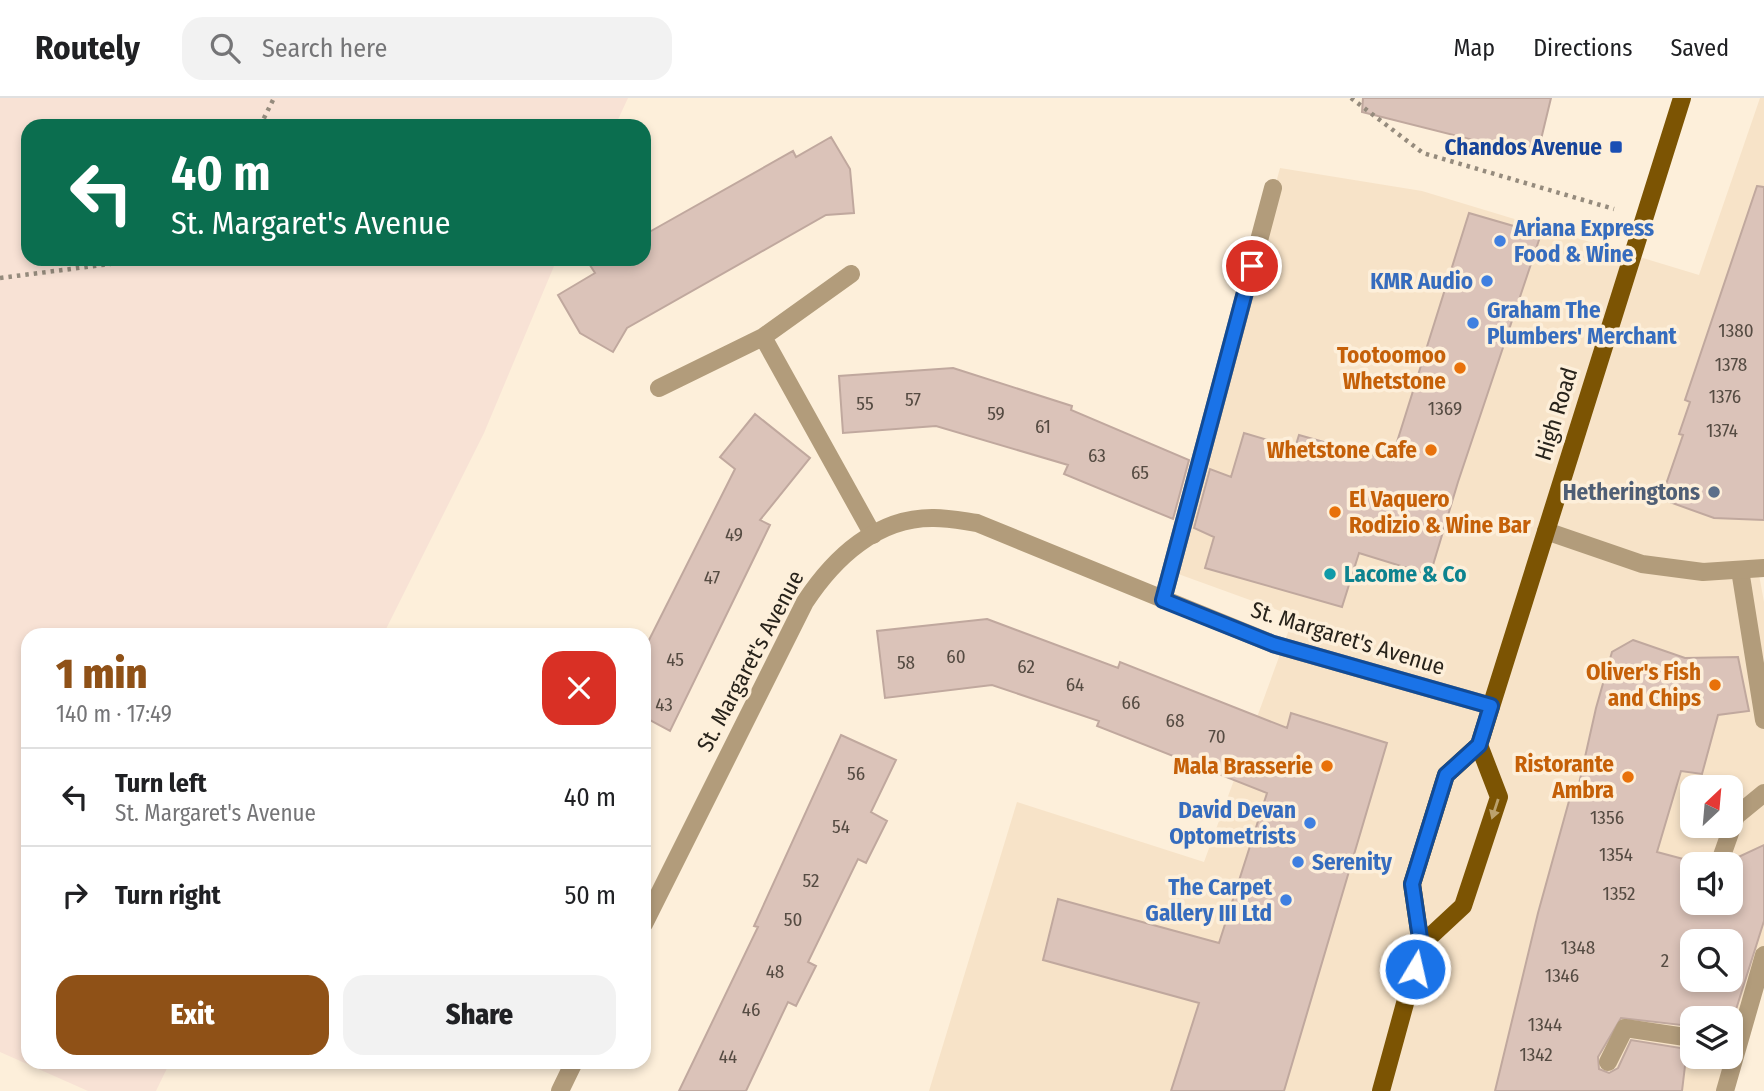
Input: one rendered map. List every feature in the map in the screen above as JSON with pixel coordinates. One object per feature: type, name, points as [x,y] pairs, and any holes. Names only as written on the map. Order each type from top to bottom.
[{"type":"main road","name":"High Road","points":[[1479,745],[1682,98]]},
{"type":"main road","points":[[1381,1091],[1421,945],[1412,884],[1446,775],[1479,745],[1499,797],[1463,906],[1421,945]]},
{"type":"street","points":[[1163,600],[1273,188]]},
{"type":"street","points":[[659,388],[763,337],[851,274]]},
{"type":"street","points":[[763,337],[873,535]]},
{"type":"street","name":"St. Margaret's Avenue","points":[[651,909],[805,602],[824,573],[849,548],[888,527],[932,517],[977,523],[1273,644],[1491,706]]},
{"type":"street","points":[[1546,531],[1642,564],[1703,572],[1764,568]]},
{"type":"street","points":[[1740,570],[1764,720]]},
{"type":"street","points":[[1723,852],[1736,816],[1764,793]]},
{"type":"street","points":[[1743,1019],[1764,955]]},
{"type":"street","points":[[1608,1062],[1625,1028],[1680,1036]]},
{"type":"street","points":[[560,1091],[571,1069]]},
{"type":"street","points":[[1725,1091],[1730,1069]]},
{"type":"path","points":[[264,119],[274,98]]},
{"type":"path","points":[[1351,98],[1423,153],[1643,218]]},
{"type":"path","points":[[0,278],[94,266]]},
{"type":"shaded area","points":[[0,98],[628,98],[618,119],[21,119],[21,266],[554,266],[484,433],[386,628],[21,628],[21,1061],[0,1052]]},
{"type":"shaded area","points":[[1760,98],[1764,98],[1764,568],[1758,569],[1764,602],[1764,955],[1743,1028],[1743,1006],[1680,1006],[1680,1069],[1731,1069],[1725,1091],[929,1091],[1017,802],[1204,862],[1294,616],[1170,571],[1280,168],[1422,191],[1699,275]]},
{"type":"shaded area","points":[[38,1069],[167,1069],[156,1091],[88,1091]]},
{"type":"building","points":[[1363,98],[1551,98],[1537,156],[1362,112]]},
{"type":"building","points":[[831,137],[850,169],[854,213],[826,215],[627,328],[613,352],[580,333],[558,295],[595,273],[590,266],[651,266],[651,231],[793,151],[796,157]]},
{"type":"building","points":[[1757,186],[1764,187],[1764,520],[1714,518],[1661,499],[1683,435],[1679,434],[1690,402],[1685,400]]},
{"type":"building","points":[[1469,213],[1541,234],[1458,482],[1430,575],[1359,553],[1342,607],[1205,568],[1214,537],[1194,528],[1210,469],[1231,477],[1244,433],[1295,448],[1299,435],[1391,461]]},
{"type":"building","points":[[953,368],[1072,406],[1071,410],[1189,460],[1173,519],[1064,474],[1068,465],[936,426],[843,433],[839,376]]},
{"type":"building","points":[[755,414],[810,458],[760,520],[770,525],[670,731],[651,721],[651,636],[735,469],[720,457]]},
{"type":"building","points":[[987,619],[1118,668],[1120,662],[1287,728],[1291,713],[1387,743],[1284,1091],[1171,1091],[1199,1003],[1043,960],[1058,899],[1219,943],[1267,793],[1097,726],[1099,721],[992,685],[885,698],[877,631]]},
{"type":"building","points":[[1633,640],[1685,658],[1738,657],[1749,711],[1718,715],[1702,774],[1681,771],[1657,852],[1680,858],[1680,915],[1743,915],[1743,855],[1764,845],[1764,921],[1743,987],[1743,929],[1680,929],[1680,992],[1742,992],[1737,1006],[1680,1006],[1680,1025],[1621,1018],[1598,1057],[1599,1069],[1609,1073],[1618,1068],[1631,1040],[1680,1048],[1680,1069],[1685,1069],[1682,1091],[1495,1091],[1538,913],[1569,801],[1575,783],[1579,784],[1612,652]]},
{"type":"building","points":[[841,735],[896,760],[871,812],[887,821],[866,863],[858,859],[808,962],[816,966],[796,1006],[788,1002],[746,1091],[679,1091],[758,927],[754,926]]},
{"type":"place","name":"Chandos Avenue","points":[[1616,147]]},
{"type":"place","name":"Ariana Express Food & Wine","points":[[1500,241]]},
{"type":"place","name":"KMR Audio","points":[[1487,281]]},
{"type":"place","name":"Graham The Plumbers' Merchant","points":[[1473,323]]},
{"type":"place","name":"Tootoomoo Whetstone","points":[[1460,368]]},
{"type":"place","name":"Whetstone Cafe","points":[[1431,450]]},
{"type":"place","name":"Hetheringtons","points":[[1714,492]]},
{"type":"place","name":"El Vaquero Rodizio & Wine Bar","points":[[1335,512]]},
{"type":"place","name":"Lacome & Co","points":[[1330,574]]},
{"type":"place","name":"Oliver's Fish and Chips","points":[[1715,685]]},
{"type":"place","name":"Mala Brasserie","points":[[1327,766]]},
{"type":"place","name":"Ristorante Ambra","points":[[1628,777]]},
{"type":"place","name":"David Devan Optometrists","points":[[1310,823]]},
{"type":"place","name":"Serenity","points":[[1298,862]]},
{"type":"place","name":"The Carpet Gallery III Ltd","points":[[1286,900]]},
{"type":"route","points":[[1252,266],[1163,600],[1273,644],[1491,706],[1479,745],[1446,775],[1412,884],[1421,945],[1415,969]]}]
